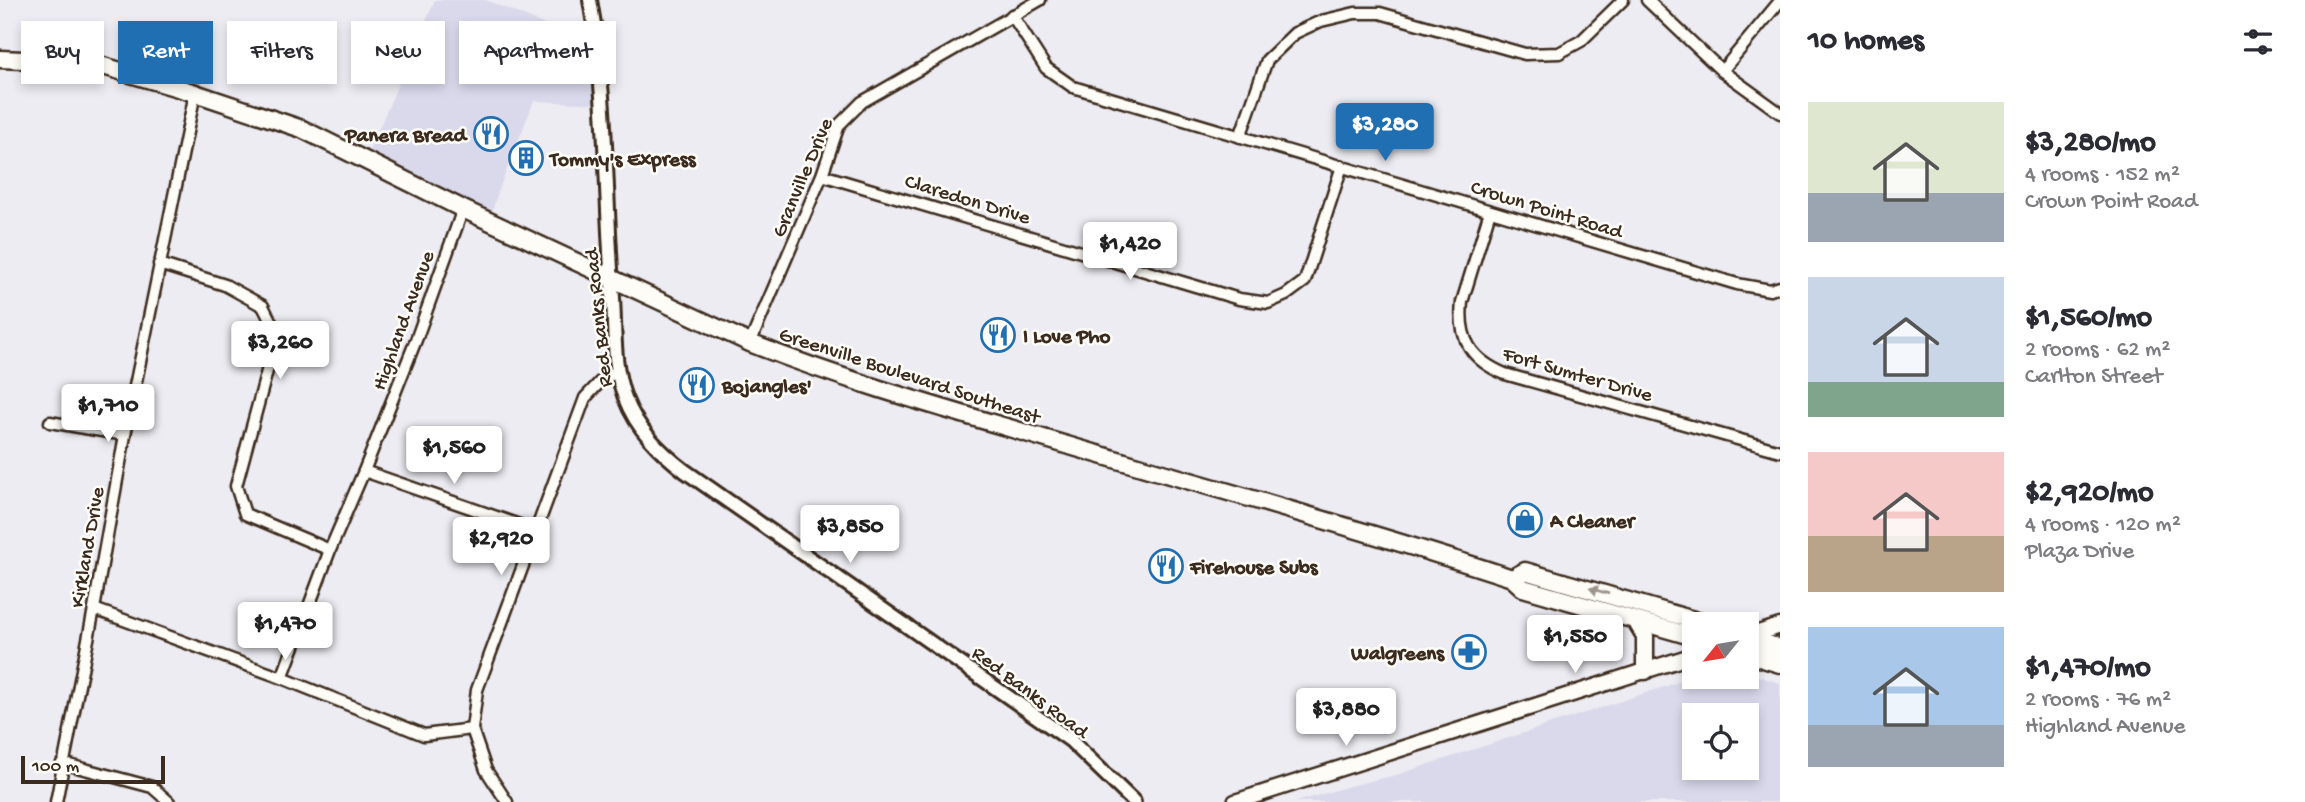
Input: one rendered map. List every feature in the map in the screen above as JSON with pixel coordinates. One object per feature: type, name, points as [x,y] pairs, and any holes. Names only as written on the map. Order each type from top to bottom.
[{"type":"highway","name":"Greenville Boulevard Southeast","points":[[0,59],[93,63],[195,93],[302,129],[463,209],[750,343],[869,387],[1410,545],[1512,578],[1525,571],[1682,615]]},
{"type":"highway","points":[[1512,578],[1523,588],[1682,634]]},
{"type":"highway","points":[[1636,621],[1645,636],[1645,671]]},
{"type":"highway","points":[[1759,641],[1780,648]]},
{"type":"highway","points":[[1759,658],[1780,664]]},
{"type":"main road","points":[[1759,633],[1780,626]]},
{"type":"main road","points":[[1235,802],[1682,659]]},
{"type":"street","name":"Red Banks Road","points":[[590,0],[600,83],[617,371],[625,398],[638,424],[652,443],[669,458],[1070,740],[1134,802]]},
{"type":"street","name":"Granville Drive","points":[[750,343],[822,175],[839,125],[862,102],[1040,0]]},
{"type":"street","points":[[1240,137],[1267,60],[1295,33],[1321,20],[1355,13],[1380,13],[1525,54],[1559,53],[1581,41],[1623,0]]},
{"type":"street","points":[[1647,0],[1722,71],[1780,113]]},
{"type":"street","points":[[1722,71],[1780,1]]},
{"type":"street","name":"Crown Point Road","points":[[1013,15],[1046,68],[1073,87],[1737,284],[1770,290],[1780,286]]},
{"type":"street","name":"Kirkland Drive","points":[[56,802],[125,435],[195,93]]},
{"type":"street","name":"Claredon Drive","points":[[822,175],[1239,299],[1268,303],[1306,281],[1342,166]]},
{"type":"street","name":"Highland Avenue","points":[[282,678],[330,550],[416,340],[463,209]]},
{"type":"street","name":"Fort Sumter Drive","points":[[1490,211],[1462,302],[1464,337],[1478,359],[1489,368],[1505,374],[1780,451]]},
{"type":"street","points":[[159,264],[225,285],[263,306],[277,334],[236,486],[245,514],[330,550]]},
{"type":"street","points":[[507,802],[486,770],[472,729],[477,690],[585,398],[600,382],[617,371]]},
{"type":"street","points":[[50,422],[125,435]]},
{"type":"street","points":[[364,471],[534,530]]},
{"type":"street","points":[[94,610],[282,678],[424,734],[472,729]]},
{"type":"street","points":[[62,763],[152,787],[169,802]]},
{"type":"shaded area","points":[[435,0],[486,0],[536,21],[459,21],[459,84],[600,84],[602,104],[534,101],[489,221],[365,160],[398,84],[445,84],[445,21],[426,21]]},
{"type":"shaded area","points":[[1759,677],[1780,683],[1780,802],[1296,802],[1396,775],[1682,681],[1682,690],[1759,690]]},
{"type":"place","name":"Panera Bread","points":[[491,134]]},
{"type":"place","name":"Tommy's Express","points":[[526,158]]},
{"type":"place","name":"I Love Pho","points":[[998,335]]},
{"type":"place","name":"Bojangles'","points":[[697,385]]},
{"type":"place","name":"A Cleaner","points":[[1525,520]]},
{"type":"place","name":"Firehouse Subs","points":[[1166,566]]},
{"type":"place","name":"Walgreens","points":[[1469,652]]}]
